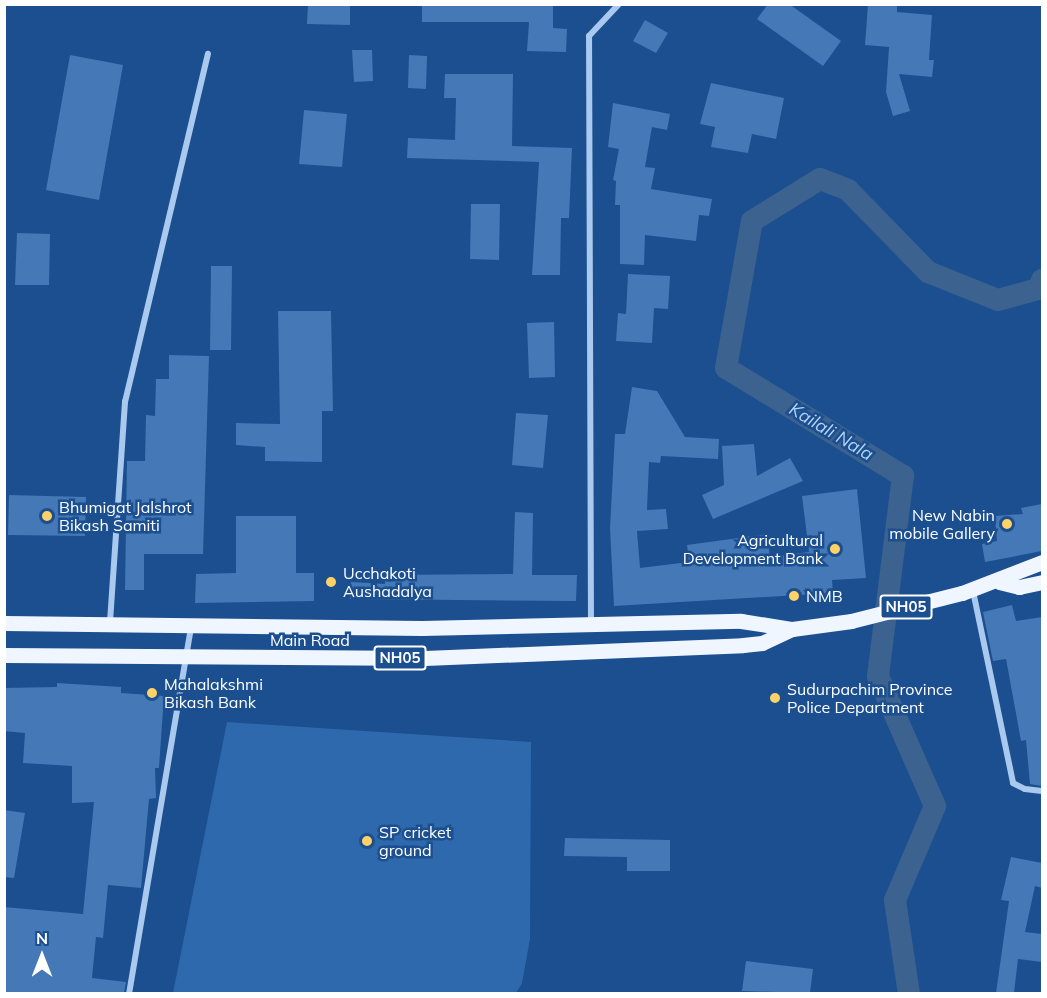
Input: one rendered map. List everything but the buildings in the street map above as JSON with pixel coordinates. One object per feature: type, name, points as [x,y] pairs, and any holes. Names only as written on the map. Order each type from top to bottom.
[{"type":"main road","name":"NH05","points":[[967,592],[999,582],[1042,562]]},
{"type":"main road","name":"NH05","points":[[999,582],[1019,587],[1042,582]]},
{"type":"main road","name":"Main Road","points":[[4,623],[190,628],[741,621],[792,629],[851,621],[967,592]]},
{"type":"main road","name":"Main Road","points":[[4,655],[185,659],[425,658],[650,650],[762,643],[792,629]]},
{"type":"street","points":[[591,624],[589,36],[619,4]]},
{"type":"street","points":[[110,626],[125,402],[208,54]]},
{"type":"street","points":[[967,592],[1013,783],[1025,789],[1042,791]]},
{"type":"street","points":[[129,993],[190,628]]},
{"type":"shaded area","name":"SP cricket ground","points":[[227,722],[531,742],[530,939],[522,983],[516,993],[173,993]]},
{"type":"waterway","name":"Kailali Nala","points":[[909,994],[895,900],[935,806],[878,676],[903,476],[726,368],[752,221],[820,179],[848,190],[928,272],[998,300],[1038,289],[1042,280]]},
{"type":"place","name":"Bhumigat Jalshrot Bikash Samiti","points":[[47,516]]},
{"type":"place","name":"New Nabin mobile Gallery","points":[[1007,524]]},
{"type":"place","name":"Agricultural Development Bank","points":[[835,549]]},
{"type":"place","name":"Ucchakoti Aushadalya","points":[[331,582]]},
{"type":"place","name":"NMB","points":[[794,596]]},
{"type":"place","name":"Mahalakshmi Bikash Bank","points":[[152,693]]},
{"type":"place","name":"Sudurpachim Province Police Department","points":[[775,698]]},
{"type":"place","name":"SP cricket ground","points":[[367,841]]}]
